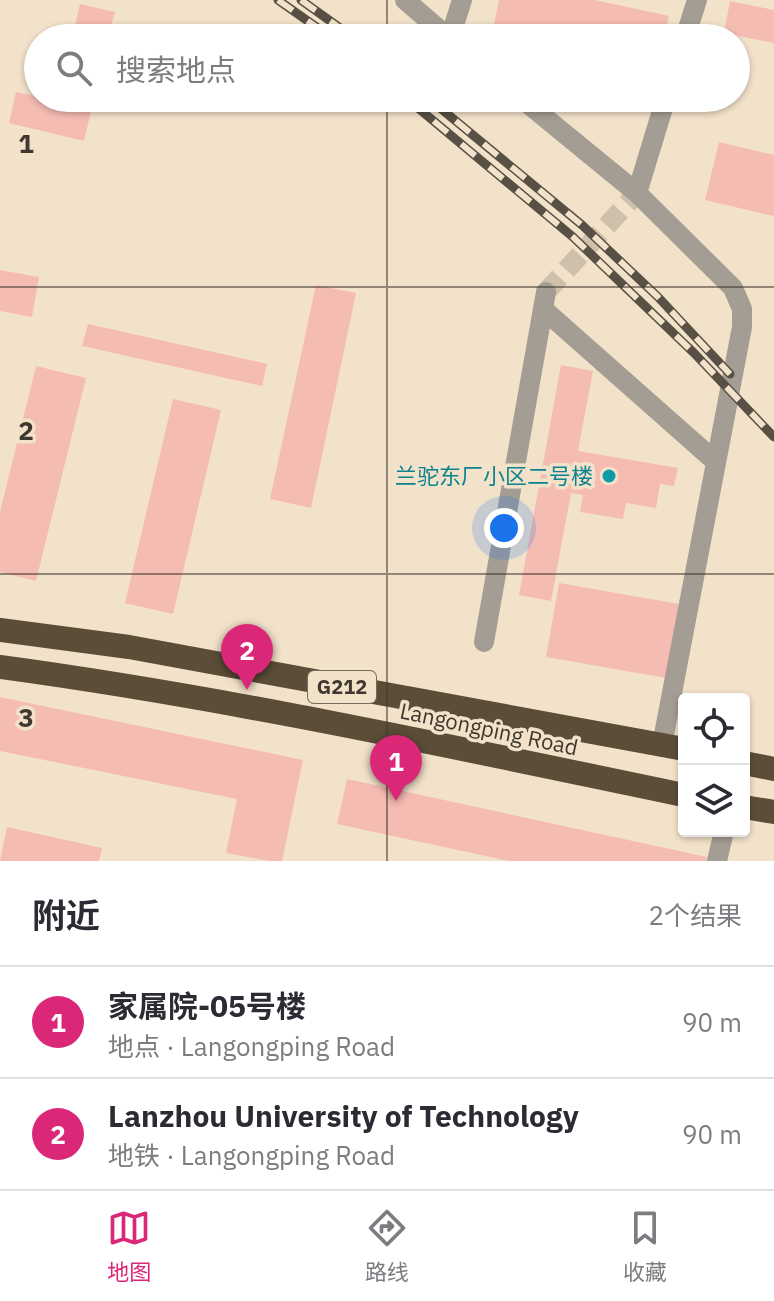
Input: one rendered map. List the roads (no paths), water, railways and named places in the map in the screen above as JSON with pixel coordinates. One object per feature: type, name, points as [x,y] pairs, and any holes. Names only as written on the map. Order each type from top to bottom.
[{"type":"highway","name":"Langongping Road","points":[[0,630],[129,647],[673,747]]},
{"type":"highway","name":"Langongping Road","points":[[0,667],[138,686],[678,794]]},
{"type":"highway","points":[[750,764],[774,769]]},
{"type":"highway","points":[[750,808],[774,812]]},
{"type":"street","points":[[405,0],[433,24]]},
{"type":"street","points":[[454,24],[462,0]]},
{"type":"street","points":[[689,24],[697,0]]},
{"type":"street","points":[[538,112],[637,193],[733,288],[742,309],[742,327],[716,462],[673,747]]},
{"type":"street","points":[[637,193],[662,112]]},
{"type":"street","points":[[484,642],[545,301],[716,462]]},
{"type":"street","points":[[717,861],[723,837]]},
{"type":"tunnel","points":[[546,292],[637,193]]},
{"type":"railway","points":[[278,0],[312,24]]},
{"type":"railway","points":[[301,0],[334,24]]},
{"type":"railway","points":[[423,112],[573,237],[694,353],[774,437]]},
{"type":"railway","points":[[445,112],[582,225],[658,297],[730,374]]},
{"type":"place","name":"兰驼东厂小区二号楼","points":[[609,476]]},
{"type":"place","name":"Lanzhou University of Technology","points":[[247,690]]},
{"type":"place","name":"家属院-05号楼","points":[[396,801]]}]
